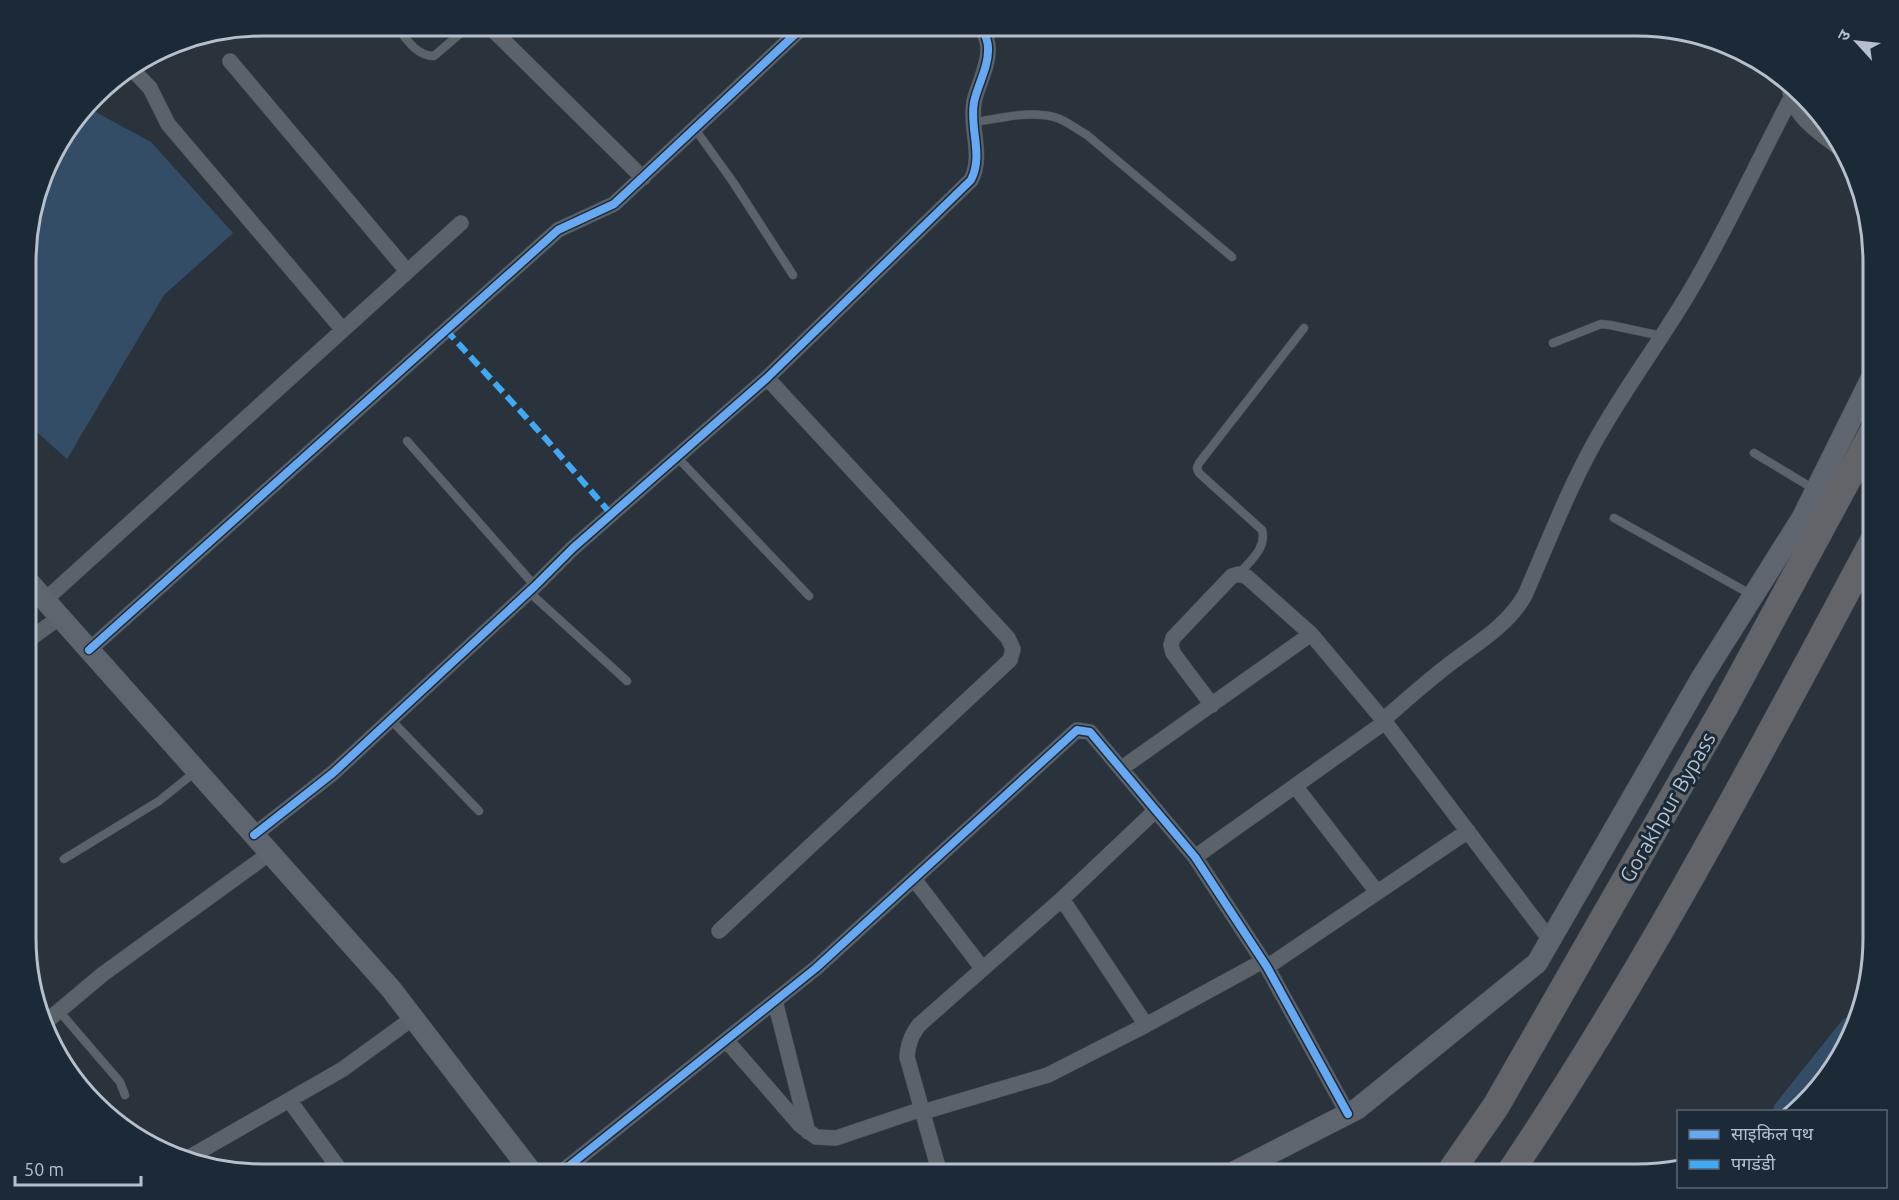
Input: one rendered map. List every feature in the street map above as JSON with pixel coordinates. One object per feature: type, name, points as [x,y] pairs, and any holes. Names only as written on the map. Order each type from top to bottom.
[{"type":"highway","name":"Gorakhpur Bypass","points":[[1456,1164],[1496,1106],[1725,706],[1863,451]]},
{"type":"highway","points":[[1516,1164],[1643,962],[1863,560]]},
{"type":"main road","points":[[1250,1164],[1357,1109],[1537,963],[1702,677],[1802,518],[1863,395]]},
{"type":"main road","points":[[36,590],[391,989],[525,1164]]},
{"type":"street","points":[[499,36],[643,178]]},
{"type":"street","points":[[89,650],[558,230],[614,204],[793,36]]},
{"type":"street","points":[[254,835],[333,773],[532,589],[573,548],[767,378],[971,180],[976,171],[977,160],[974,103],[987,61],[986,36]]},
{"type":"street","points":[[230,61],[407,272]]},
{"type":"street","points":[[136,74],[150,88],[168,124],[343,330]]},
{"type":"street","points":[[1195,857],[1384,721],[1445,667],[1508,620],[1517,609],[1565,503],[1603,427],[1690,291],[1734,210],[1789,95]]},
{"type":"street","points":[[1791,97],[1802,116],[1824,135]]},
{"type":"street","points":[[45,600],[461,223]]},
{"type":"street","points":[[719,932],[1010,660],[1013,649],[1008,638],[767,378]]},
{"type":"street","points":[[1212,705],[1173,652],[1171,645],[1173,638],[1224,584],[1232,576],[1239,574],[1247,577],[1311,634],[1384,721],[1550,940]]},
{"type":"street","points":[[36,633],[60,616]]},
{"type":"street","points":[[1122,768],[1311,634]]},
{"type":"street","points":[[571,1164],[816,968],[1077,730],[1090,732],[1195,857],[1265,964],[1348,1114]]},
{"type":"street","points":[[1296,786],[1377,892]]},
{"type":"street","points":[[937,1164],[907,1057],[911,1035],[982,968],[1062,899],[1156,810]]},
{"type":"street","points":[[726,1040],[778,1102],[808,1132],[816,1137],[836,1138],[1048,1075],[1265,964],[1468,831]]},
{"type":"street","points":[[53,1016],[104,974],[270,853]]},
{"type":"street","points":[[914,879],[982,968]]},
{"type":"street","points":[[1062,899],[1146,1025]]},
{"type":"street","points":[[775,1001],[808,1132]]},
{"type":"street","points":[[195,1154],[343,1070],[413,1018]]},
{"type":"street","points":[[289,1100],[336,1164]]},
{"type":"lane","points":[[404,36],[416,50],[425,56],[434,56],[457,36]]},
{"type":"lane","points":[[974,122],[1032,115],[1053,117],[1069,124],[1086,135],[1232,256]]},
{"type":"lane","points":[[694,129],[733,182],[793,275]]},
{"type":"lane","points":[[1553,343],[1601,324],[1662,336]]},
{"type":"lane","points":[[1239,574],[1262,546],[1264,538],[1262,530],[1199,473],[1197,468],[1304,328]]},
{"type":"lane","points":[[407,441],[532,589],[627,681]]},
{"type":"lane","points":[[1754,453],[1816,490]]},
{"type":"lane","points":[[677,457],[809,596]]},
{"type":"lane","points":[[1614,518],[1753,596]]},
{"type":"lane","points":[[391,720],[479,811]]},
{"type":"lane","points":[[64,859],[159,801],[197,771]]},
{"type":"lane","points":[[53,1016],[114,1074],[125,1095]]},
{"type":"water","points":[[94,111],[151,142],[233,233],[164,295],[67,459],[36,431],[36,247],[40,218],[53,175],[74,136]]},
{"type":"marked path","points":[[446,330],[611,514]]},
{"type":"cycle path","points":[[89,650],[558,230],[614,204],[793,36]]},
{"type":"cycle path","points":[[254,835],[333,773],[573,548],[767,378],[971,180],[976,161],[974,102],[988,55],[986,36]]},
{"type":"cycle path","points":[[571,1164],[816,968],[1077,730],[1090,732],[1195,857],[1267,967],[1348,1114]]}]
